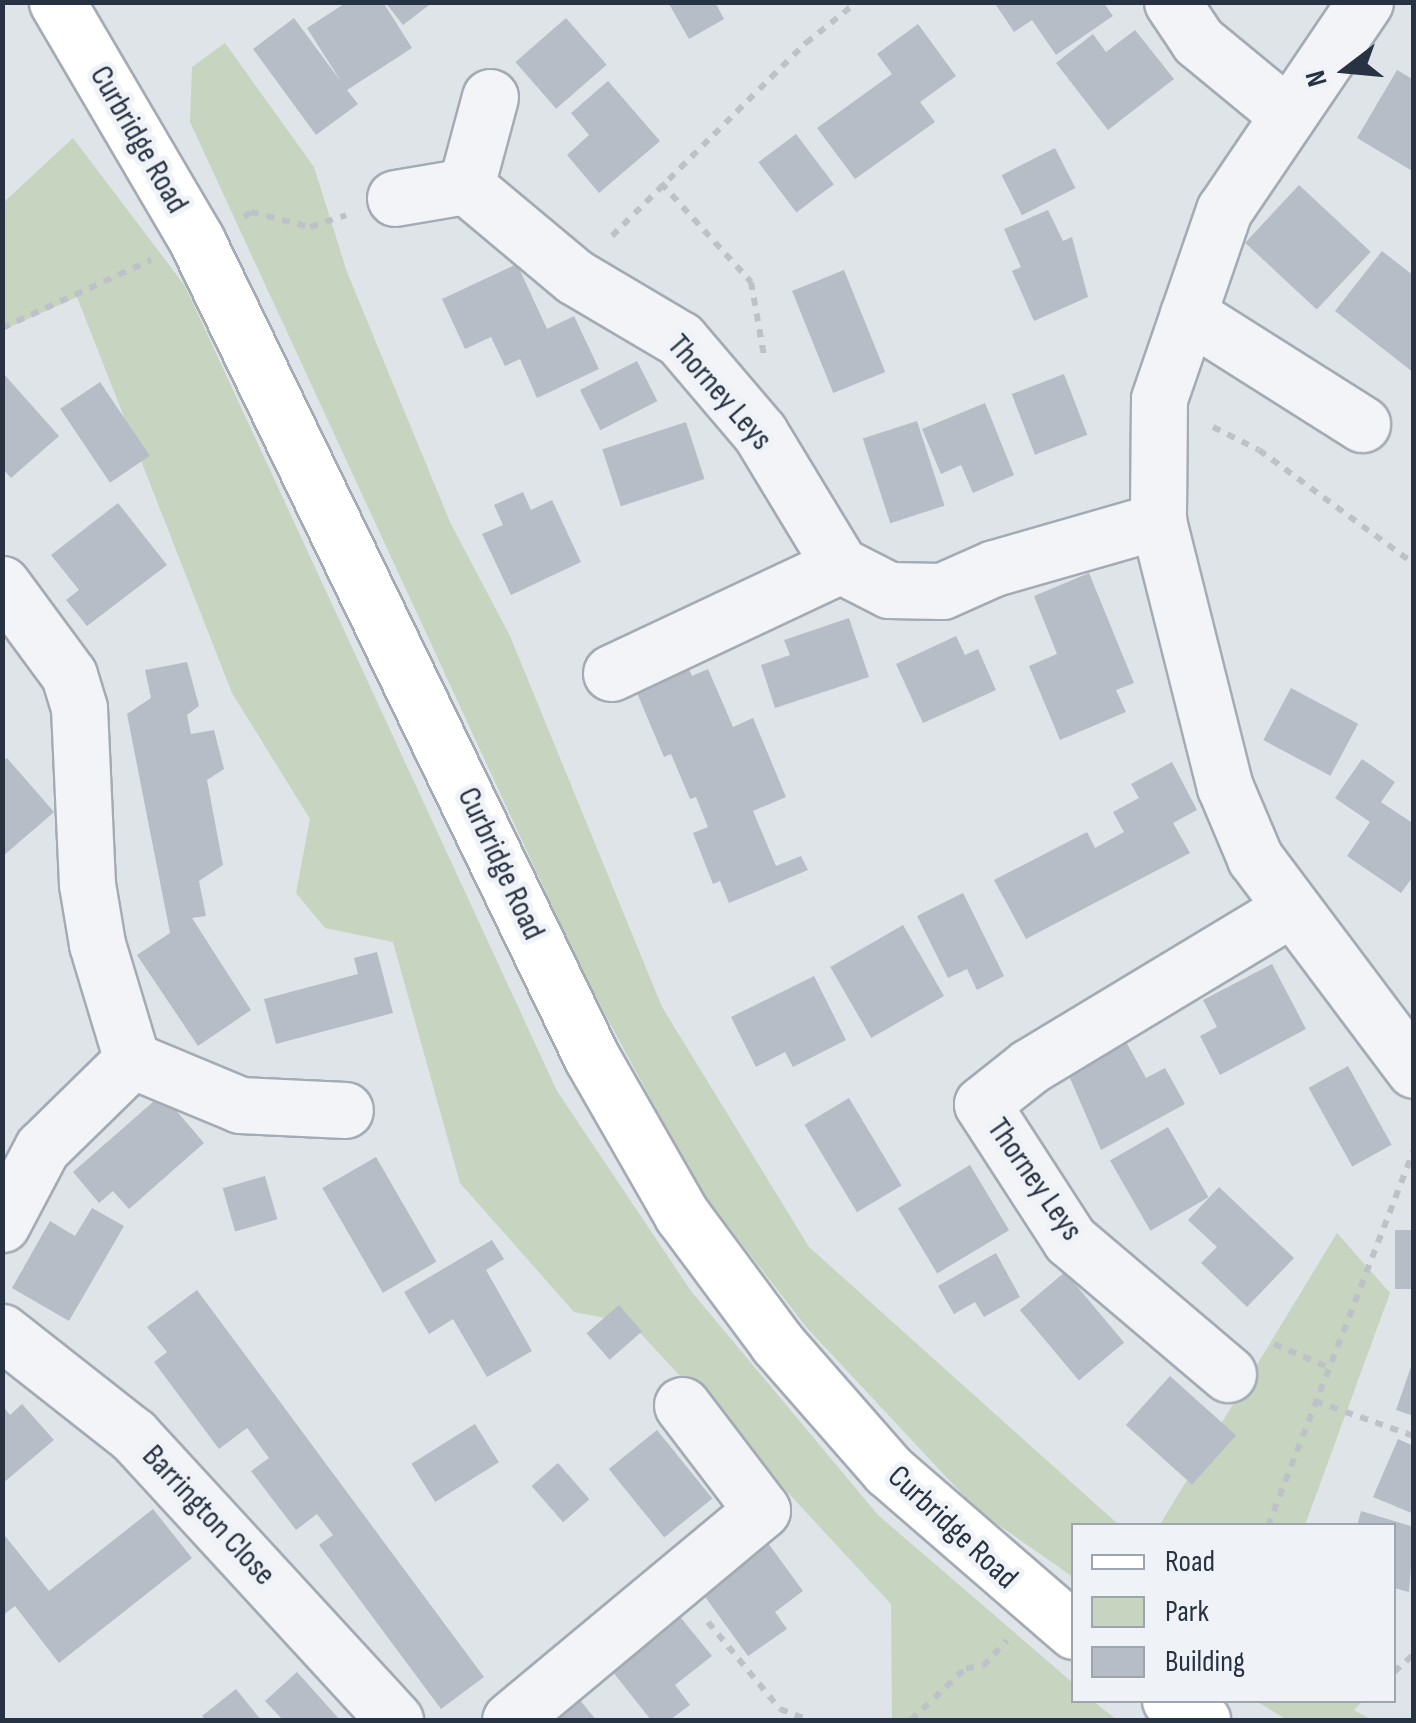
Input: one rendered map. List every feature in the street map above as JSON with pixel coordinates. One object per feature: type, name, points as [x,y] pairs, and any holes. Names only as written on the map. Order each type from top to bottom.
[{"type":"main road","name":"Curbridge Road","points":[[57,2],[198,241],[592,1058],[682,1215],[777,1343],[888,1470],[1056,1619]]},
{"type":"main road","points":[[1175,1703],[1202,1720]]},
{"type":"street","points":[[1172,2],[1198,41],[1284,112]]},
{"type":"street","points":[[1364,2],[1284,112],[1224,210],[1159,399],[1158,520],[1225,787],[1256,858],[1290,909],[1414,1070]]},
{"type":"street","points":[[395,198],[466,186],[490,98]]},
{"type":"street","name":"Thorney Leys","points":[[466,186],[576,277],[680,339],[760,434],[840,565]]},
{"type":"street","points":[[1188,314],[1362,424]]},
{"type":"street","points":[[612,673],[840,565],[889,590],[942,591],[994,568],[1158,520]]},
{"type":"street","points":[[2,584],[69,675],[79,708],[88,884],[97,944],[132,1060]]},
{"type":"street","name":"Thorney Leys","points":[[1228,1374],[1070,1240],[982,1104],[1030,1066],[1290,909]]},
{"type":"street","points":[[132,1060],[240,1105],[345,1110]]},
{"type":"street","points":[[2,1224],[42,1148],[132,1060]]},
{"type":"street","name":"Barrington Close","points":[[2,1332],[134,1435],[395,1720]]},
{"type":"street","points":[[510,1720],[762,1510],[682,1405]]},
{"type":"path","points":[[576,277],[661,184],[806,43],[857,2]]},
{"type":"path","points":[[661,184],[751,282],[765,347],[760,434]]},
{"type":"path","points":[[2,328],[66,294],[198,241],[251,212],[310,227],[395,198]]},
{"type":"path","points":[[1159,399],[1259,450],[1414,564]]},
{"type":"path","points":[[1269,1523],[1414,1149]]},
{"type":"path","points":[[1315,1401],[1414,1436]]},
{"type":"path","points":[[676,1582],[780,1709],[808,1720]]},
{"type":"path","points":[[911,1720],[966,1668],[982,1666],[1056,1619]]},
{"type":"green space","points":[[225,43],[314,167],[347,272],[450,522],[510,636],[662,1007],[809,1247],[1117,1523],[1071,1523],[1071,1576],[977,1510],[807,1328],[700,1190],[586,979],[190,122],[192,67]]},
{"type":"green space","points":[[73,138],[185,286],[557,1091],[691,1291],[878,1515],[1071,1681],[1071,1703],[1096,1703],[1117,1720],[892,1720],[891,1604],[631,1323],[574,1312],[460,1183],[393,942],[325,928],[296,893],[310,819],[232,693],[77,297],[3,330],[3,203]]},
{"type":"green space","points":[[1337,1233],[1390,1293],[1306,1523],[1161,1523]]},
{"type":"green space","points":[[1259,1703],[1361,1703],[1354,1710],[1372,1720],[1287,1720]]},
{"type":"building","points":[[347,2],[383,2],[412,48],[347,90],[358,104],[316,135],[253,49],[294,18],[342,83],[307,28]]},
{"type":"building","points":[[385,2],[433,2],[403,25]]},
{"type":"building","points":[[715,2],[724,19],[689,39],[669,4]]},
{"type":"building","points":[[994,2],[1103,2],[1113,16],[1056,55],[1032,20],[1014,32]]},
{"type":"building","points":[[566,18],[607,65],[556,109],[515,62]]},
{"type":"building","points":[[918,24],[956,76],[920,102],[935,122],[855,179],[817,128],[892,74],[877,54]]},
{"type":"building","points":[[1135,30],[1174,79],[1108,130],[1056,63],[1093,34],[1106,52]]},
{"type":"building","points":[[1397,70],[1414,80],[1414,172],[1357,138]]},
{"type":"building","points":[[608,81],[660,141],[599,193],[567,155],[589,135],[571,113]]},
{"type":"building","points":[[796,134],[834,184],[796,213],[758,162]]},
{"type":"building","points":[[1055,148],[1075,188],[1022,215],[1002,175]]},
{"type":"building","points":[[1299,185],[1371,252],[1317,310],[1245,243]]},
{"type":"building","points":[[1048,210],[1063,241],[1072,237],[1088,297],[1034,321],[1012,271],[1021,267],[1004,229]]},
{"type":"building","points":[[1382,251],[1414,276],[1414,373],[1335,311]]},
{"type":"building","points":[[517,264],[547,329],[574,316],[599,369],[537,398],[520,359],[505,366],[491,337],[465,349],[442,299]]},
{"type":"building","points":[[844,270],[885,372],[833,393],[792,291]]},
{"type":"building","points":[[637,361],[657,401],[600,430],[580,390]]},
{"type":"building","points":[[2,372],[59,436],[11,478],[2,468]]},
{"type":"building","points":[[1064,374],[1087,435],[1035,455],[1012,394]]},
{"type":"building","points":[[100,382],[150,456],[110,483],[60,409]]},
{"type":"building","points":[[985,403],[1014,475],[973,493],[961,465],[941,474],[922,429]]},
{"type":"building","points":[[917,421],[945,506],[890,523],[863,439]]},
{"type":"building","points":[[686,422],[705,479],[621,506],[602,449]]},
{"type":"building","points":[[523,492],[531,510],[552,500],[581,562],[511,595],[482,534],[503,525],[494,505]]},
{"type":"building","points":[[118,503],[167,565],[87,626],[66,600],[79,590],[51,555]]},
{"type":"building","points":[[1089,573],[1134,683],[1116,690],[1126,712],[1060,740],[1029,666],[1057,654],[1034,596]]},
{"type":"building","points":[[849,618],[869,677],[775,708],[761,665],[790,655],[784,640]]},
{"type":"building","points":[[956,636],[965,655],[978,649],[996,690],[923,723],[896,664]]},
{"type":"building","points":[[678,645],[692,676],[708,669],[733,727],[753,718],[786,797],[753,811],[776,866],[801,856],[808,870],[729,903],[720,881],[713,884],[693,833],[708,827],[696,797],[690,799],[671,754],[664,757],[626,667]]},
{"type":"building","points":[[187,662],[199,706],[187,715],[191,734],[214,730],[224,769],[207,780],[223,865],[199,881],[206,916],[192,918],[251,1010],[198,1046],[137,955],[170,933],[127,714],[151,698],[145,670]]},
{"type":"building","points":[[1291,688],[1358,724],[1330,776],[1263,740]]},
{"type":"building","points":[[7,758],[54,812],[2,857],[2,762]]},
{"type":"building","points":[[1362,759],[1395,782],[1381,802],[1414,824],[1414,875],[1401,893],[1347,856],[1370,822],[1335,798]]},
{"type":"building","points":[[1172,762],[1197,810],[1173,823],[1190,853],[1026,939],[994,880],[1087,832],[1095,848],[1124,832],[1113,812],[1139,798],[1131,784]]},
{"type":"building","points":[[963,893],[1004,976],[977,990],[967,969],[948,978],[917,916]]},
{"type":"building","points":[[903,925],[944,996],[871,1038],[830,967]]},
{"type":"building","points":[[377,952],[393,1013],[276,1044],[264,999],[358,974],[354,958]]},
{"type":"building","points":[[1272,964],[1306,1029],[1220,1075],[1200,1036],[1217,1027],[1203,1000]]},
{"type":"building","points":[[814,976],[846,1040],[793,1067],[785,1052],[756,1067],[731,1017]]},
{"type":"building","points":[[1120,1031],[1146,1078],[1165,1068],[1185,1104],[1101,1150],[1063,1062]]},
{"type":"building","points":[[1348,1066],[1392,1145],[1352,1167],[1309,1088]]},
{"type":"building","points":[[162,1094],[204,1143],[129,1209],[113,1191],[99,1203],[73,1172]]},
{"type":"building","points":[[849,1098],[902,1185],[857,1212],[804,1125]]},
{"type":"building","points":[[1168,1127],[1208,1197],[1150,1231],[1110,1160]]},
{"type":"building","points":[[376,1157],[436,1262],[383,1293],[322,1188]]},
{"type":"building","points":[[970,1165],[1009,1230],[937,1273],[898,1208]]},
{"type":"building","points":[[265,1176],[277,1219],[235,1231],[223,1188]]},
{"type":"building","points":[[1219,1187],[1294,1258],[1247,1307],[1201,1263],[1217,1247],[1188,1220]]},
{"type":"building","points":[[92,1208],[124,1226],[69,1321],[12,1288],[50,1221],[75,1236]]},
{"type":"building","points":[[1395,1230],[1414,1230],[1414,1289],[1395,1289]]},
{"type":"building","points":[[492,1240],[504,1259],[486,1270],[532,1351],[487,1377],[453,1319],[429,1334],[404,1292]]},
{"type":"building","points":[[996,1253],[1020,1297],[984,1317],[975,1302],[954,1314],[938,1286]]},
{"type":"building","points":[[1065,1272],[1124,1342],[1079,1380],[1020,1310]]},
{"type":"building","points":[[197,1290],[484,1677],[441,1709],[319,1545],[333,1535],[317,1514],[296,1530],[251,1471],[269,1458],[247,1428],[219,1449],[154,1362],[167,1352],[147,1327]]},
{"type":"building","points":[[619,1305],[642,1331],[610,1360],[587,1333]]},
{"type":"building","points":[[1414,1361],[1414,1416],[1396,1410]]},
{"type":"building","points":[[1170,1376],[1236,1436],[1192,1485],[1126,1425]]},
{"type":"building","points":[[22,1404],[54,1440],[2,1484],[2,1405],[10,1415]]},
{"type":"building","points":[[475,1424],[499,1462],[435,1502],[411,1464]]},
{"type":"building","points":[[657,1430],[712,1498],[664,1537],[609,1469]]},
{"type":"building","points":[[1398,1439],[1414,1446],[1414,1514],[1373,1497]]},
{"type":"building","points":[[558,1463],[589,1499],[563,1522],[532,1486]]},
{"type":"building","points":[[153,1509],[192,1558],[59,1663],[15,1606],[2,1616],[2,1532],[49,1591]]},
{"type":"building","points":[[1361,1511],[1414,1527],[1409,1592],[1396,1589],[1396,1523],[1358,1523]]},
{"type":"building","points":[[765,1539],[803,1591],[775,1612],[787,1629],[748,1656],[698,1587]]},
{"type":"building","points":[[677,1613],[712,1656],[675,1685],[690,1705],[670,1720],[651,1720],[609,1667]]},
{"type":"building","points":[[297,1672],[340,1720],[283,1720],[265,1701]]},
{"type":"building","points":[[236,1689],[261,1720],[206,1720],[202,1716]]},
{"type":"building","points":[[580,1700],[596,1720],[556,1720]]}]
